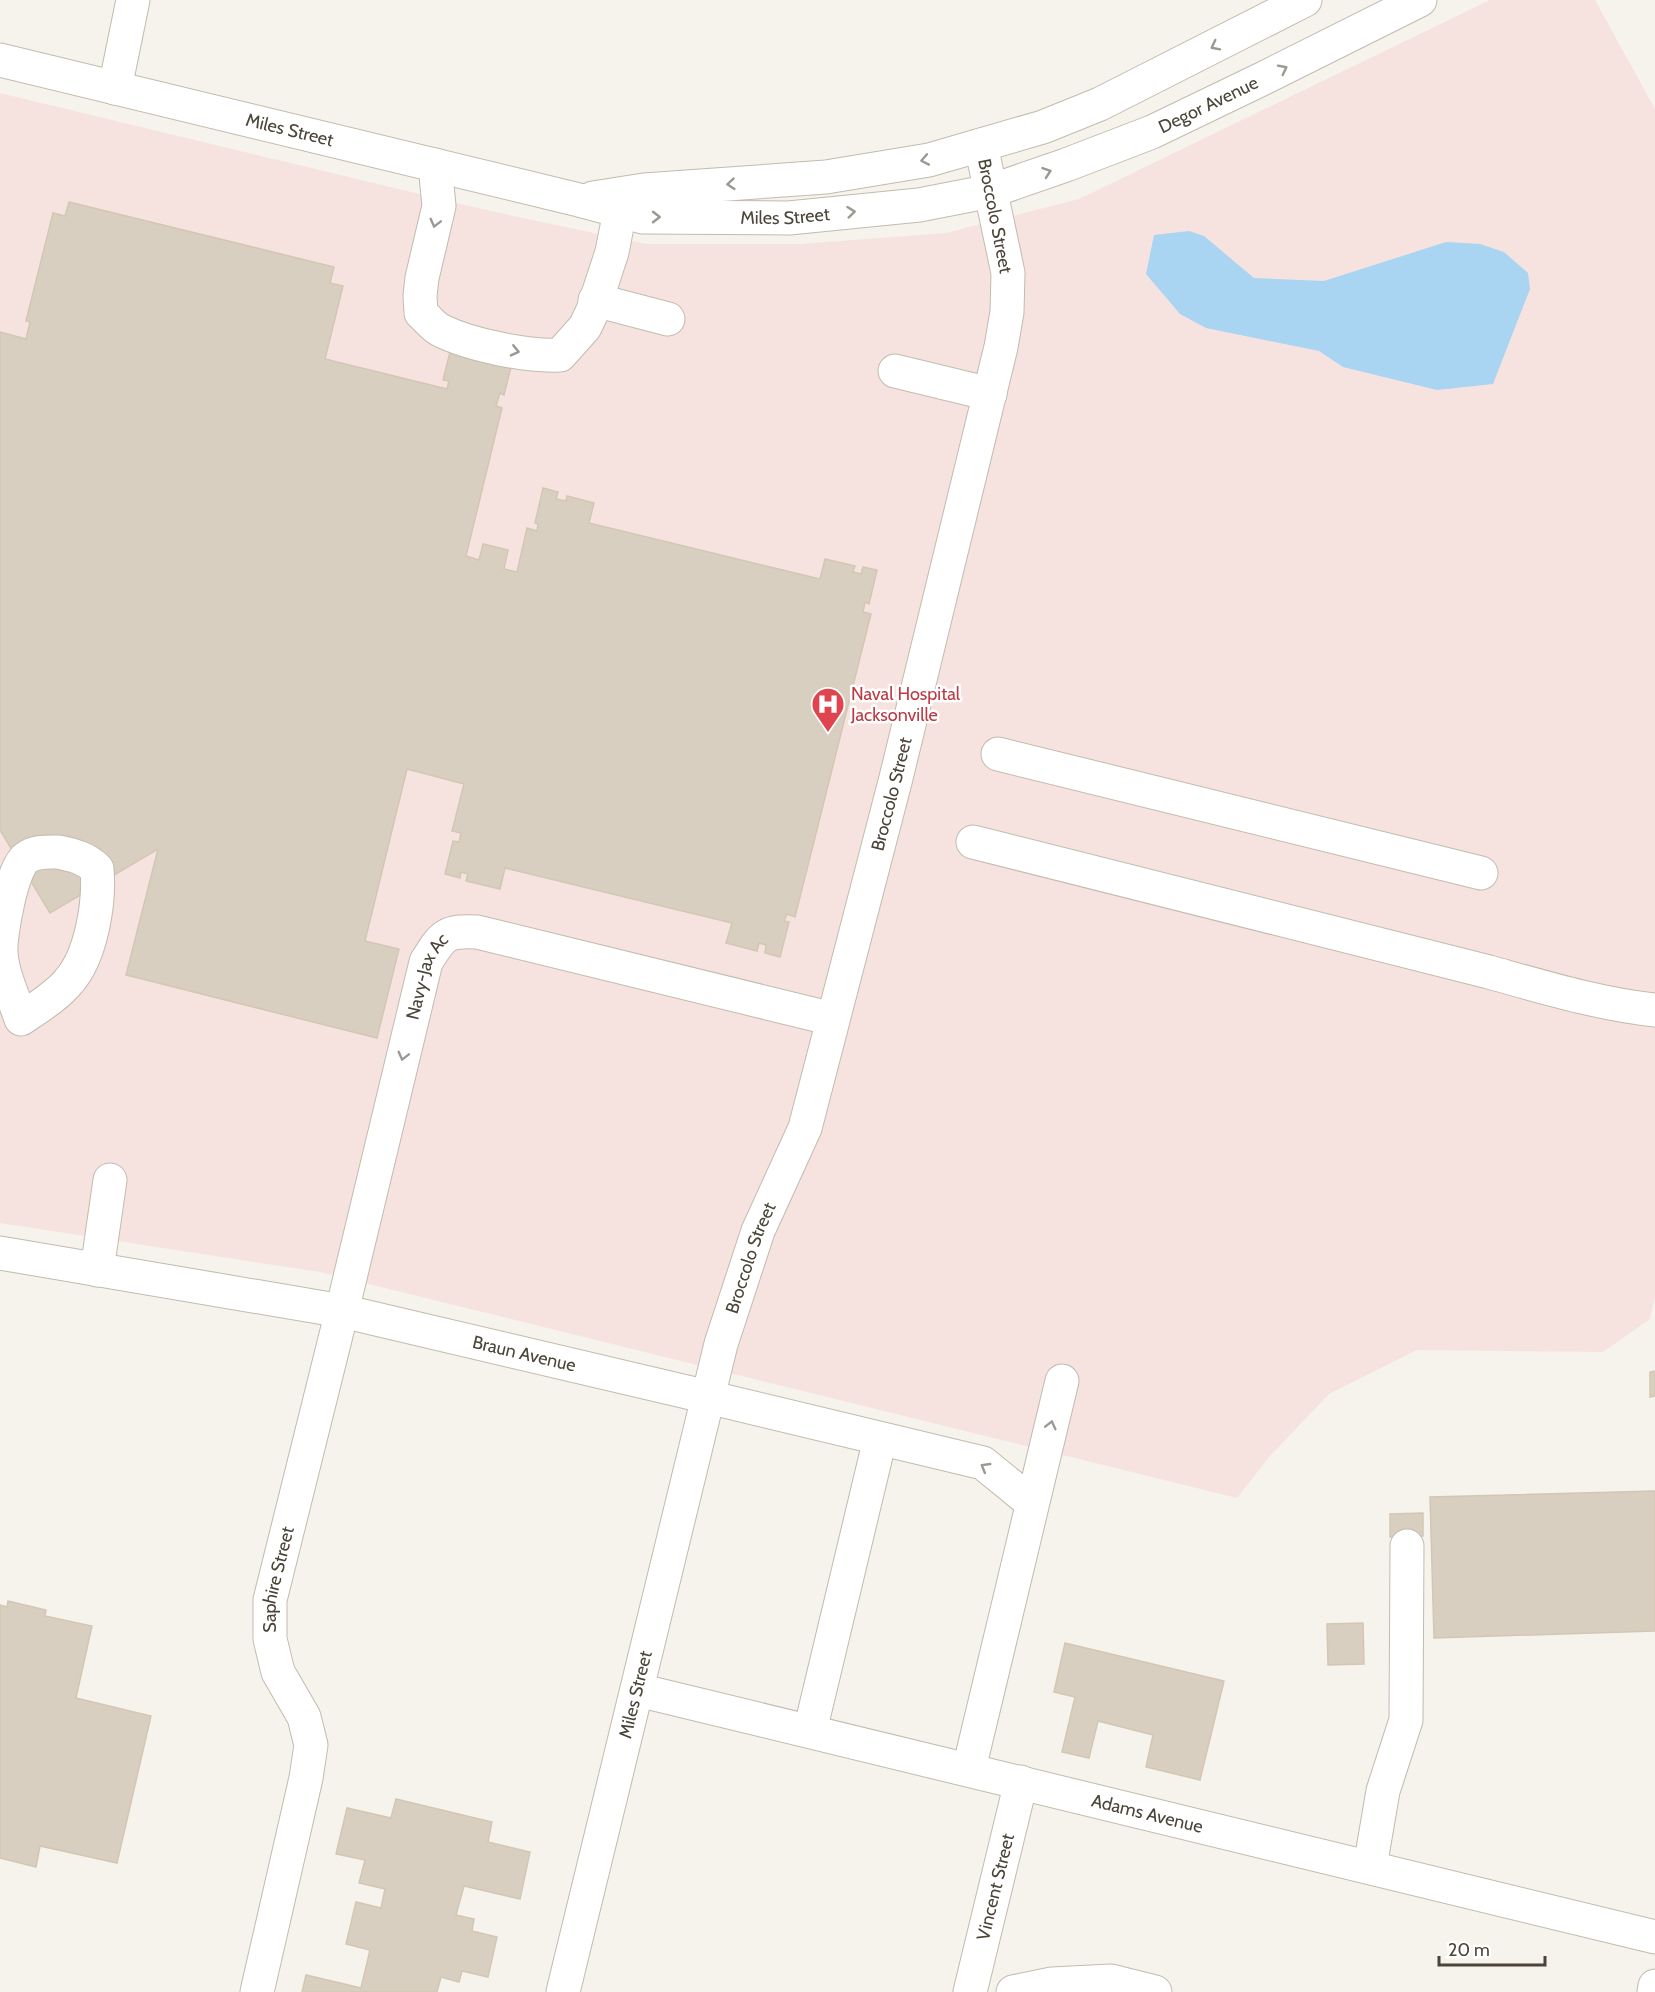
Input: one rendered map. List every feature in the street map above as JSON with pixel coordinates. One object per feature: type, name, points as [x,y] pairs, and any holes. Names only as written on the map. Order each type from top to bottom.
[{"type":"street","points":[[115,88],[133,0]]},
{"type":"street","points":[[981,145],[1043,128],[1100,104],[1305,0]]},
{"type":"street","name":"Degor Avenue","points":[[991,191],[1152,132],[1420,0]]},
{"type":"street","name":"Miles Street","points":[[0,60],[642,217],[789,218],[919,205],[991,191]]},
{"type":"street","name":"Miles Street","points":[[579,200],[644,190],[826,177],[929,160],[981,145]]},
{"type":"street","name":"Broccolo Street","points":[[708,1396],[731,1312],[758,1231],[805,1128],[896,778],[990,394],[1007,312],[1008,273],[981,145]]},
{"type":"street","points":[[435,165],[439,206],[420,296],[421,313],[440,331],[482,344],[539,357],[560,356],[585,327],[612,252],[620,211]]},
{"type":"street","points":[[595,300],[668,319]]},
{"type":"street","points":[[895,371],[990,394]]},
{"type":"street","points":[[998,754],[1481,873]]},
{"type":"street","points":[[973,842],[1547,988],[1633,1008],[1655,1010]]},
{"type":"street","points":[[58,852],[78,856],[97,869],[99,887],[81,965],[68,983],[21,1019],[5,971],[1,951],[9,898],[16,872],[26,857],[36,854],[58,852]]},
{"type":"street","name":"Navy-Jax Ac","points":[[326,1375],[426,962],[439,940],[457,930],[477,932],[833,1019]]},
{"type":"street","points":[[97,1270],[110,1180]]},
{"type":"street","name":"Braun Avenue","points":[[0,1253],[342,1311],[708,1396],[982,1463],[1032,1503]]},
{"type":"street","name":"Saphire Street","points":[[257,1992],[306,1778],[311,1745],[304,1718],[278,1672],[270,1639],[270,1600],[326,1375]]},
{"type":"street","points":[[969,1769],[1062,1381]]},
{"type":"street","name":"Miles Street","points":[[563,1992],[708,1396]]},
{"type":"street","points":[[810,1731],[880,1438]]},
{"type":"street","points":[[1370,1867],[1383,1791],[1406,1720],[1407,1546]]},
{"type":"street","name":"Adams Avenue","points":[[638,1690],[1655,1937]]},
{"type":"street","name":"Vincent Street","points":[[970,1992],[1021,1782]]},
{"type":"street","points":[[1013,1992],[1052,1984],[1080,1987],[1111,1981],[1155,1992]]},
{"type":"street","points":[[1654,1992],[1655,1986]]},
{"type":"shaded area","name":"Naval Hospital Jacksonville","points":[[1490,0],[1595,0],[1655,109],[1655,1296],[1650,1319],[1603,1352],[1417,1350],[1329,1394],[1270,1456],[1237,1498],[320,1272],[0,1223],[0,93],[486,210],[646,244],[800,244],[946,233],[1079,199]]},
{"type":"water","points":[[1189,231],[1204,236],[1254,278],[1324,281],[1446,242],[1480,244],[1504,252],[1528,273],[1530,289],[1493,384],[1437,390],[1343,367],[1319,351],[1206,328],[1180,314],[1146,274],[1154,235]]},
{"type":"building","points":[[69,202],[334,267],[330,283],[343,286],[325,359],[447,389],[449,381],[443,380],[452,344],[513,359],[504,395],[500,393],[496,406],[502,408],[466,556],[479,560],[483,544],[508,550],[504,569],[517,572],[527,528],[537,531],[538,524],[535,523],[543,488],[558,492],[556,499],[566,501],[567,496],[594,503],[589,523],[820,579],[825,559],[855,566],[853,572],[861,574],[863,567],[877,570],[869,604],[865,602],[863,612],[871,614],[795,917],[787,914],[784,921],[789,922],[780,957],[765,953],[766,945],[759,943],[757,951],[726,943],[732,923],[505,868],[500,889],[466,881],[468,874],[461,872],[460,878],[445,874],[453,841],[459,842],[461,833],[452,831],[464,784],[407,769],[365,941],[399,949],[377,1038],[126,975],[158,849],[50,913],[0,830],[0,332],[26,339],[30,322],[26,321],[53,213],[65,216]]},
{"type":"building","points":[[1655,1371],[1655,1396],[1650,1397],[1650,1372]]},
{"type":"building","points":[[1655,1491],[1655,1631],[1434,1638],[1430,1497]]},
{"type":"building","points":[[1423,1513],[1423,1536],[1390,1537],[1390,1514]]},
{"type":"building","points":[[8,1601],[46,1610],[45,1616],[92,1626],[76,1698],[151,1716],[117,1863],[40,1846],[36,1867],[0,1858],[0,1605],[7,1607]]},
{"type":"building","points":[[1363,1623],[1364,1664],[1328,1665],[1327,1624]]},
{"type":"building","points":[[1065,1643],[1224,1681],[1200,1780],[1146,1767],[1153,1735],[1098,1721],[1089,1758],[1062,1752],[1075,1697],[1054,1692]]},
{"type":"building","points":[[396,1799],[492,1822],[488,1842],[530,1852],[520,1899],[464,1886],[456,1915],[474,1919],[472,1931],[497,1937],[488,1977],[462,1971],[459,1982],[441,1977],[437,1992],[302,1992],[306,1975],[361,1988],[370,1950],[346,1944],[356,1902],[381,1908],[385,1889],[359,1883],[365,1860],[336,1854],[347,1808],[391,1818]]},
{"type":"place","name":"Naval Hospital Jacksonville","points":[[828,733]]}]
